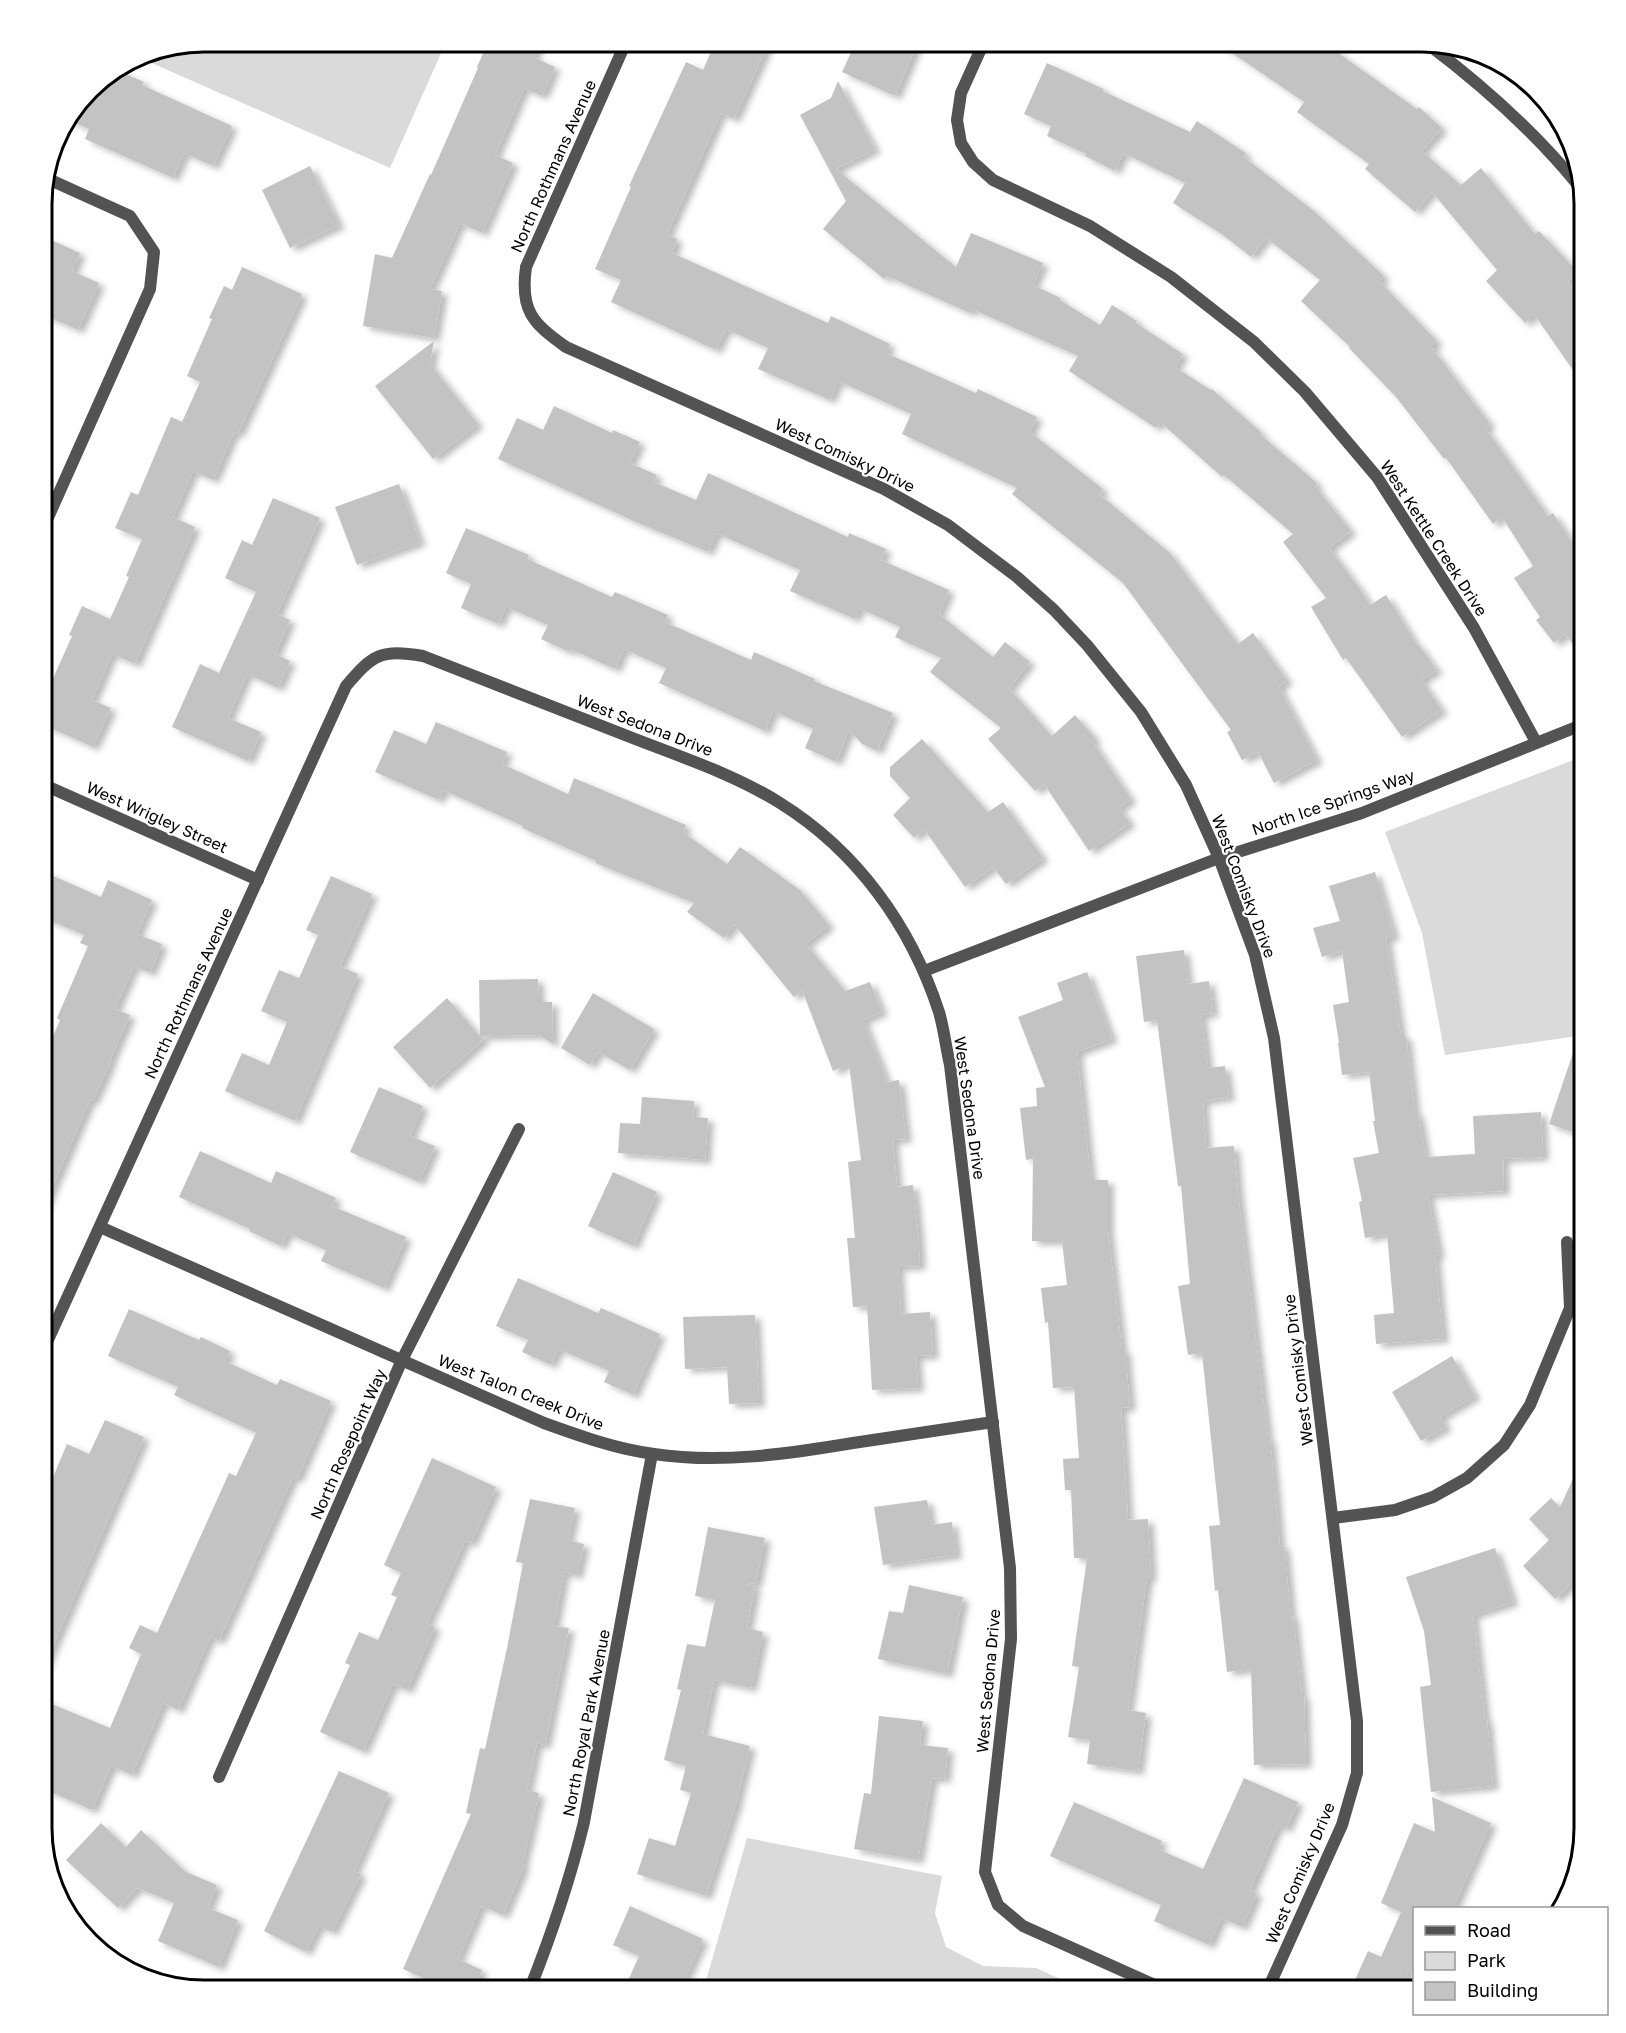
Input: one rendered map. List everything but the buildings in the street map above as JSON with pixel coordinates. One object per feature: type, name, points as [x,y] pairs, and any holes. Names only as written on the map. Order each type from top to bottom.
[{"type":"street","name":"North Rothmans Avenue","points":[[526,307],[523,288],[526,267],[621,52]]},
{"type":"street","name":"West Kettle Creek Drive","points":[[979,53],[961,93],[957,120],[961,143],[973,162],[993,180],[1090,226],[1171,276],[1254,342],[1305,392],[1377,477],[1474,628],[1536,742]]},
{"type":"street","points":[[1441,54],[1467,73],[1518,120],[1571,178]]},
{"type":"street","points":[[53,507],[150,289],[154,252],[130,216],[55,182]]},
{"type":"street","name":"West Comisky Drive","points":[[526,307],[543,331],[566,347],[884,489],[948,525],[1017,577],[1054,610],[1087,645],[1141,712],[1186,785],[1219,858],[1255,956],[1274,1038],[1357,1721],[1357,1773],[1342,1825],[1272,1980]]},
{"type":"street","name":"West Sedona Drive","points":[[377,656],[396,652],[423,656],[727,775],[780,803],[825,835],[865,875],[897,920],[924,971],[940,1014],[950,1065],[1010,1568],[1011,1639],[985,1872],[998,1905],[1023,1926],[1143,1980]]},
{"type":"street","name":"North Rothmans Avenue","points":[[52,1331],[346,686],[360,669],[377,656]]},
{"type":"street","name":"North Ice Springs Way","points":[[924,971],[1219,858],[1362,813],[1574,728]]},
{"type":"street","name":"West Wrigley Street","points":[[53,789],[258,880]]},
{"type":"street","name":"North Rosepoint Way","points":[[219,1777],[402,1360],[519,1129]]},
{"type":"street","name":"West Talon Creek Drive","points":[[100,1227],[544,1423],[603,1444],[652,1454],[687,1458],[753,1457],[993,1422]]},
{"type":"street","points":[[1333,1518],[1395,1510],[1433,1497],[1467,1478],[1504,1445],[1530,1405],[1570,1308],[1567,1242]]},
{"type":"street","name":"North Royal Park Avenue","points":[[533,1980],[573,1867],[584,1822],[652,1454]]},
{"type":"green space","points":[[205,52],[441,52],[390,168],[151,63],[175,55]]},
{"type":"green space","points":[[1574,760],[1574,1036],[1445,1055],[1422,933],[1385,832]]},
{"type":"green space","points":[[747,1838],[942,1876],[935,1913],[946,1947],[983,1966],[1036,1968],[1063,1980],[706,1980]]}]
